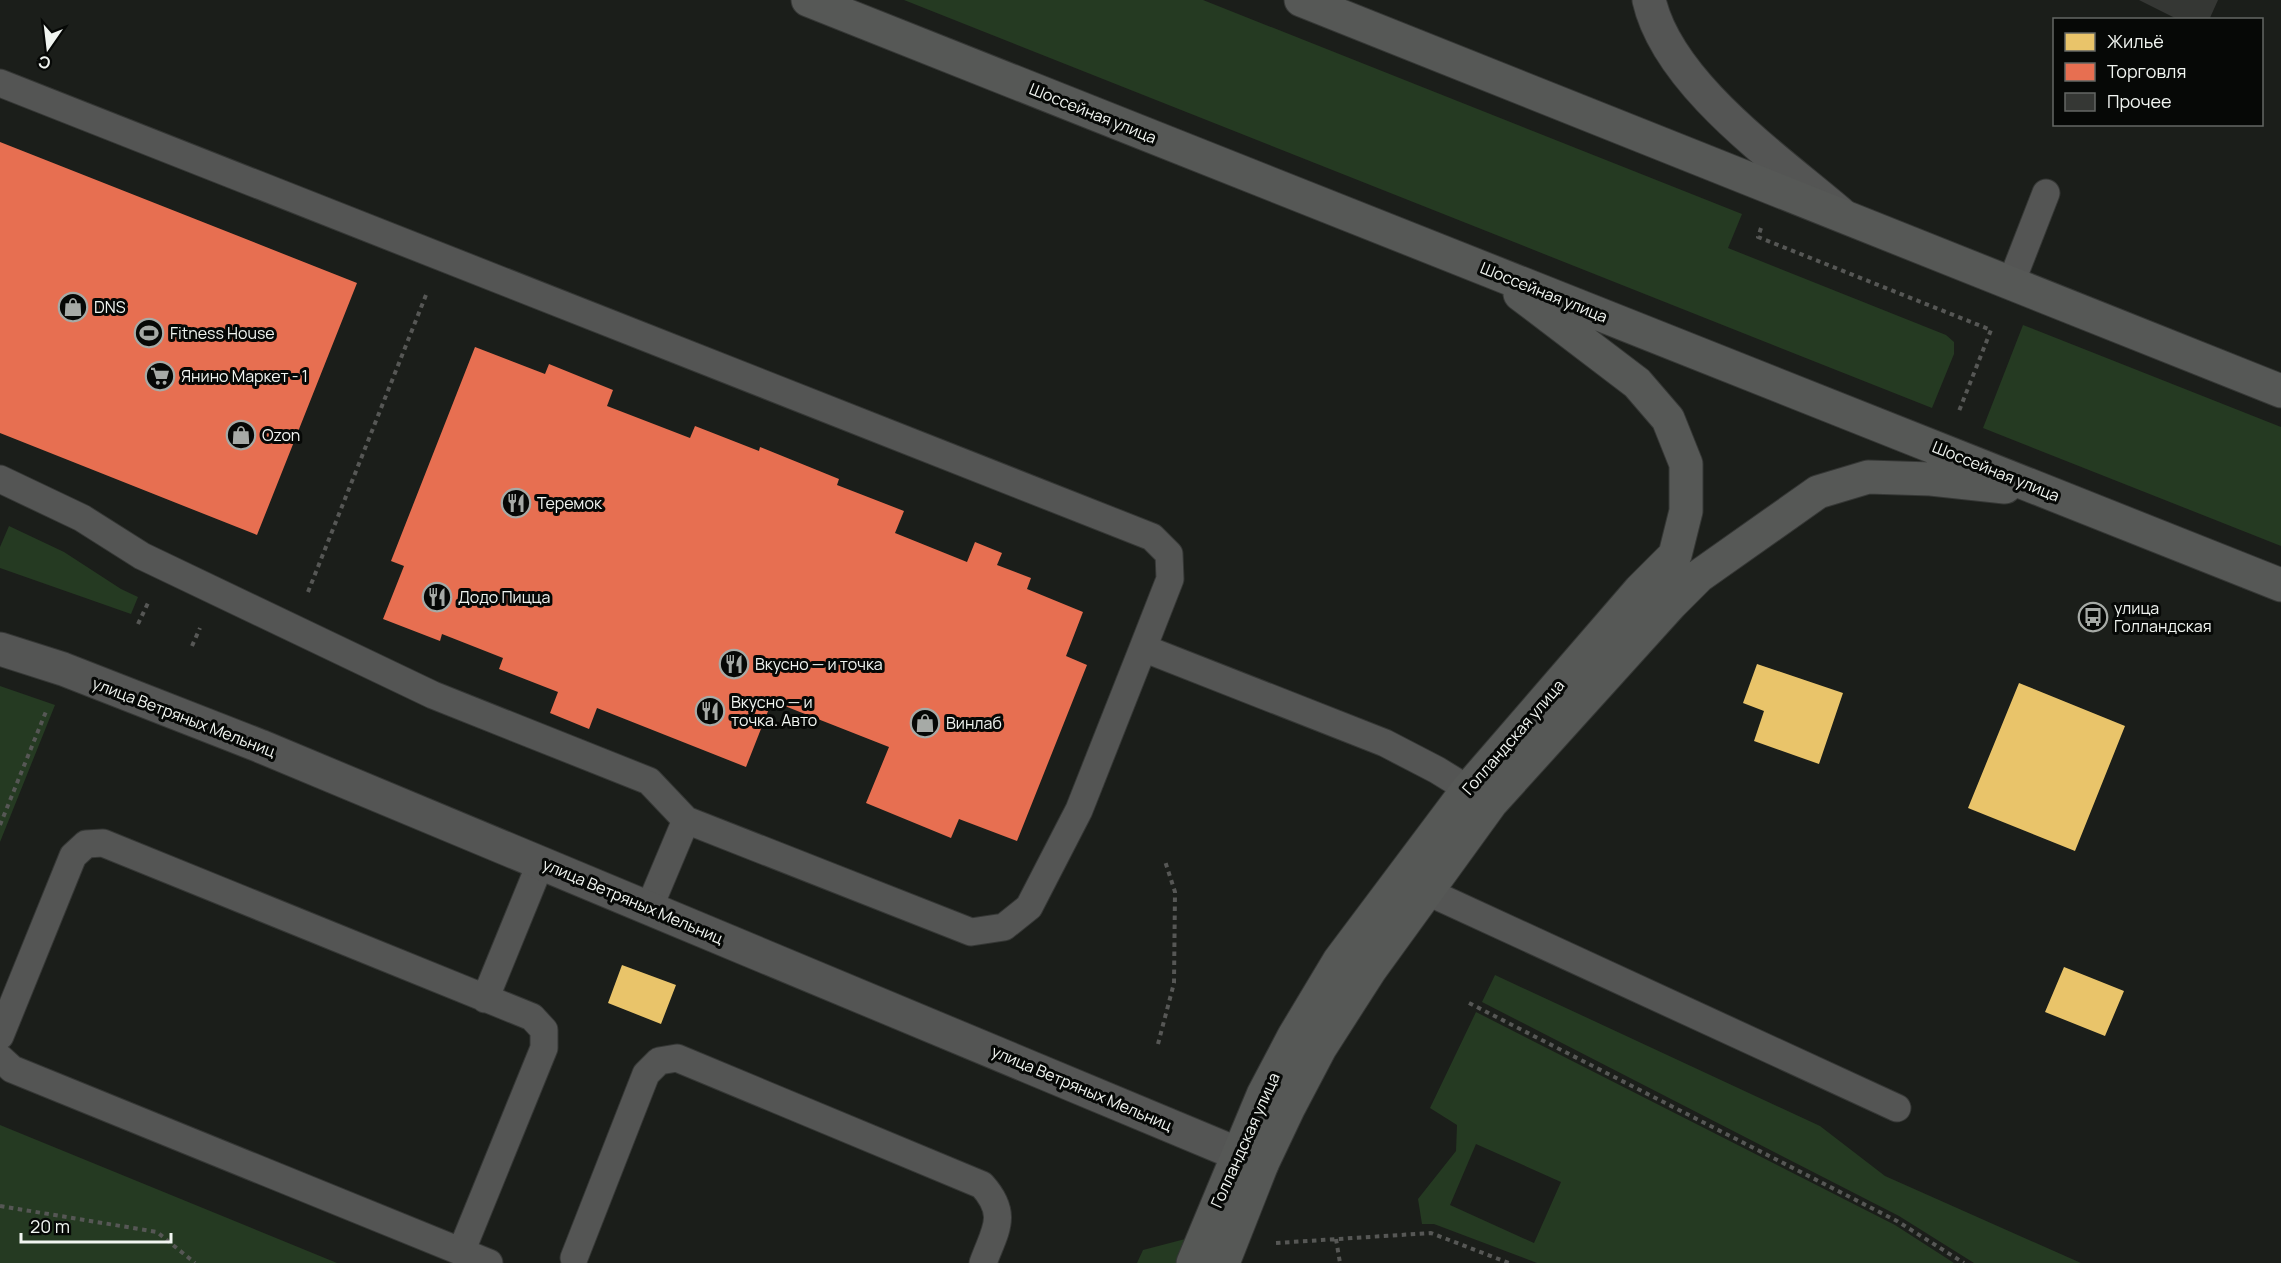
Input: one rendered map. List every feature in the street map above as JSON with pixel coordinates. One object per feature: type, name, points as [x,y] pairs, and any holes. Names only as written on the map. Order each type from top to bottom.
[{"type":"main road","name":"Шоссейная улица","points":[[807,0],[2281,585]]},
{"type":"main road","points":[[1301,0],[2281,391]]},
{"type":"main road","name":"Голландская улица","points":[[1193,1263],[1250,1159],[1289,1107],[1320,1048],[1370,970],[1415,884],[1480,796],[1640,590],[1675,555],[1686,511],[1686,464],[1668,419],[1637,383],[1487,269]]},
{"type":"main road","name":"Голландская улица","points":[[1480,796],[1699,576],[1818,492],[1868,477],[1931,479],[2046,491]]},
{"type":"main road","name":"Голландская улица","points":[[1223,1263],[1250,1159]]},
{"type":"street","points":[[1649,0],[1675,59],[1708,99],[1842,215]]},
{"type":"street","name":"улица Ветряных Мельниц","points":[[0,649],[63,669],[261,746],[1250,1159]]},
{"type":"lane","points":[[0,83],[1152,537],[1169,554],[1170,579],[1079,810],[1029,907],[1004,927],[971,932],[686,820],[649,781],[433,695],[142,556],[82,518],[0,479]]},
{"type":"lane","points":[[2011,283],[2046,193]]},
{"type":"lane","points":[[1143,648],[1385,743],[1480,796]]},
{"type":"lane","points":[[649,908],[686,820]]},
{"type":"lane","points":[[0,1036],[73,856],[86,844],[103,843],[532,1017],[544,1030],[544,1048],[461,1252]]},
{"type":"lane","points":[[485,999],[541,862]]},
{"type":"lane","points":[[1415,884],[1897,1108]]},
{"type":"lane","points":[[0,1058],[12,1069],[489,1263]]},
{"type":"lane","points":[[576,1261],[646,1074],[659,1061],[677,1058],[982,1185],[996,1201],[998,1224],[983,1263]]},
{"type":"path","points":[[1765,219],[1758,237],[1991,330],[1957,414]]},
{"type":"path","points":[[293,629],[441,256]]},
{"type":"path","points":[[138,624],[152,594]]},
{"type":"path","points":[[192,646],[204,618]]},
{"type":"path","points":[[0,825],[63,669]]},
{"type":"path","points":[[1158,1044],[1174,983],[1175,892],[1165,861]]},
{"type":"path","points":[[1469,1003],[1897,1221],[1964,1263]]},
{"type":"path","points":[[0,1206],[157,1232],[195,1263]]},
{"type":"path","points":[[1266,1244],[1431,1233],[1509,1263]]},
{"type":"path","points":[[1336,1239],[1340,1263]]},
{"type":"green space","points":[[904,0],[1203,0],[1742,214],[1728,248],[1946,335],[1954,342],[1954,354],[1932,408]]},
{"type":"green space","points":[[2023,325],[2281,427],[2281,546],[1983,428]]},
{"type":"green space","points":[[9,526],[64,552],[121,589],[138,597],[131,614],[0,568],[0,547]]},
{"type":"green space","points":[[0,686],[55,705],[0,842]]},
{"type":"green space","points":[[1495,975],[1820,1126],[1885,1176],[2081,1263],[1974,1263],[1899,1216],[1482,1002]]},
{"type":"green space","points":[[1476,1012],[1895,1225],[1954,1263],[1537,1263],[1434,1224],[1422,1224],[1418,1199],[1456,1151],[1457,1125],[1430,1108]],"holes":[[[1476,1144],[1561,1182],[1534,1243],[1450,1205]]]},
{"type":"green space","points":[[0,1125],[337,1263],[0,1263]]},
{"type":"green space","points":[[1189,1238],[1179,1263],[1137,1263],[1143,1250]]},
{"type":"building: Жильё","points":[[1757,664],[1843,693],[1819,764],[1754,741],[1764,711],[1743,703]]},
{"type":"building: Жильё","points":[[2019,683],[2125,726],[2075,851],[1968,808]]},
{"type":"building: Жильё","points":[[622,965],[676,985],[661,1024],[608,1003]]},
{"type":"building: Жильё","points":[[2064,967],[2124,991],[2105,1036],[2045,1012]]},
{"type":"building: Торговля","name":"Янино Маркет - 1","points":[[0,142],[357,283],[257,535],[0,433]]},
{"type":"building: Торговля","points":[[475,347],[545,374],[549,364],[613,390],[607,406],[690,438],[695,426],[759,451],[760,447],[839,479],[837,485],[904,511],[895,533],[967,562],[975,542],[1002,553],[997,565],[1031,578],[1027,589],[1083,612],[1066,656],[1087,665],[1017,841],[959,819],[951,838],[866,803],[889,747],[772,701],[746,767],[597,708],[589,729],[550,713],[558,692],[499,669],[503,658],[442,634],[440,641],[383,619],[404,566],[391,561]]},
{"type":"building: Прочее","points":[[2139,0],[2218,0],[2210,18],[2175,18]]},
{"type":"place","name":"DNS","points":[[73,307]]},
{"type":"place","name":"Fitness House","points":[[149,333]]},
{"type":"place","name":"Янино Маркет - 1","points":[[160,376]]},
{"type":"place","name":"Ozon","points":[[241,435]]},
{"type":"place","name":"Теремок","points":[[516,503]]},
{"type":"place","name":"Додо Пицца","points":[[437,597]]},
{"type":"place","name":"улица Голландская","points":[[2093,617]]},
{"type":"place","name":"Вкусно — и точка","points":[[734,664]]},
{"type":"place","name":"Вкусно — и точка. Авто","points":[[710,711]]},
{"type":"place","name":"Винлаб","points":[[925,723]]}]
